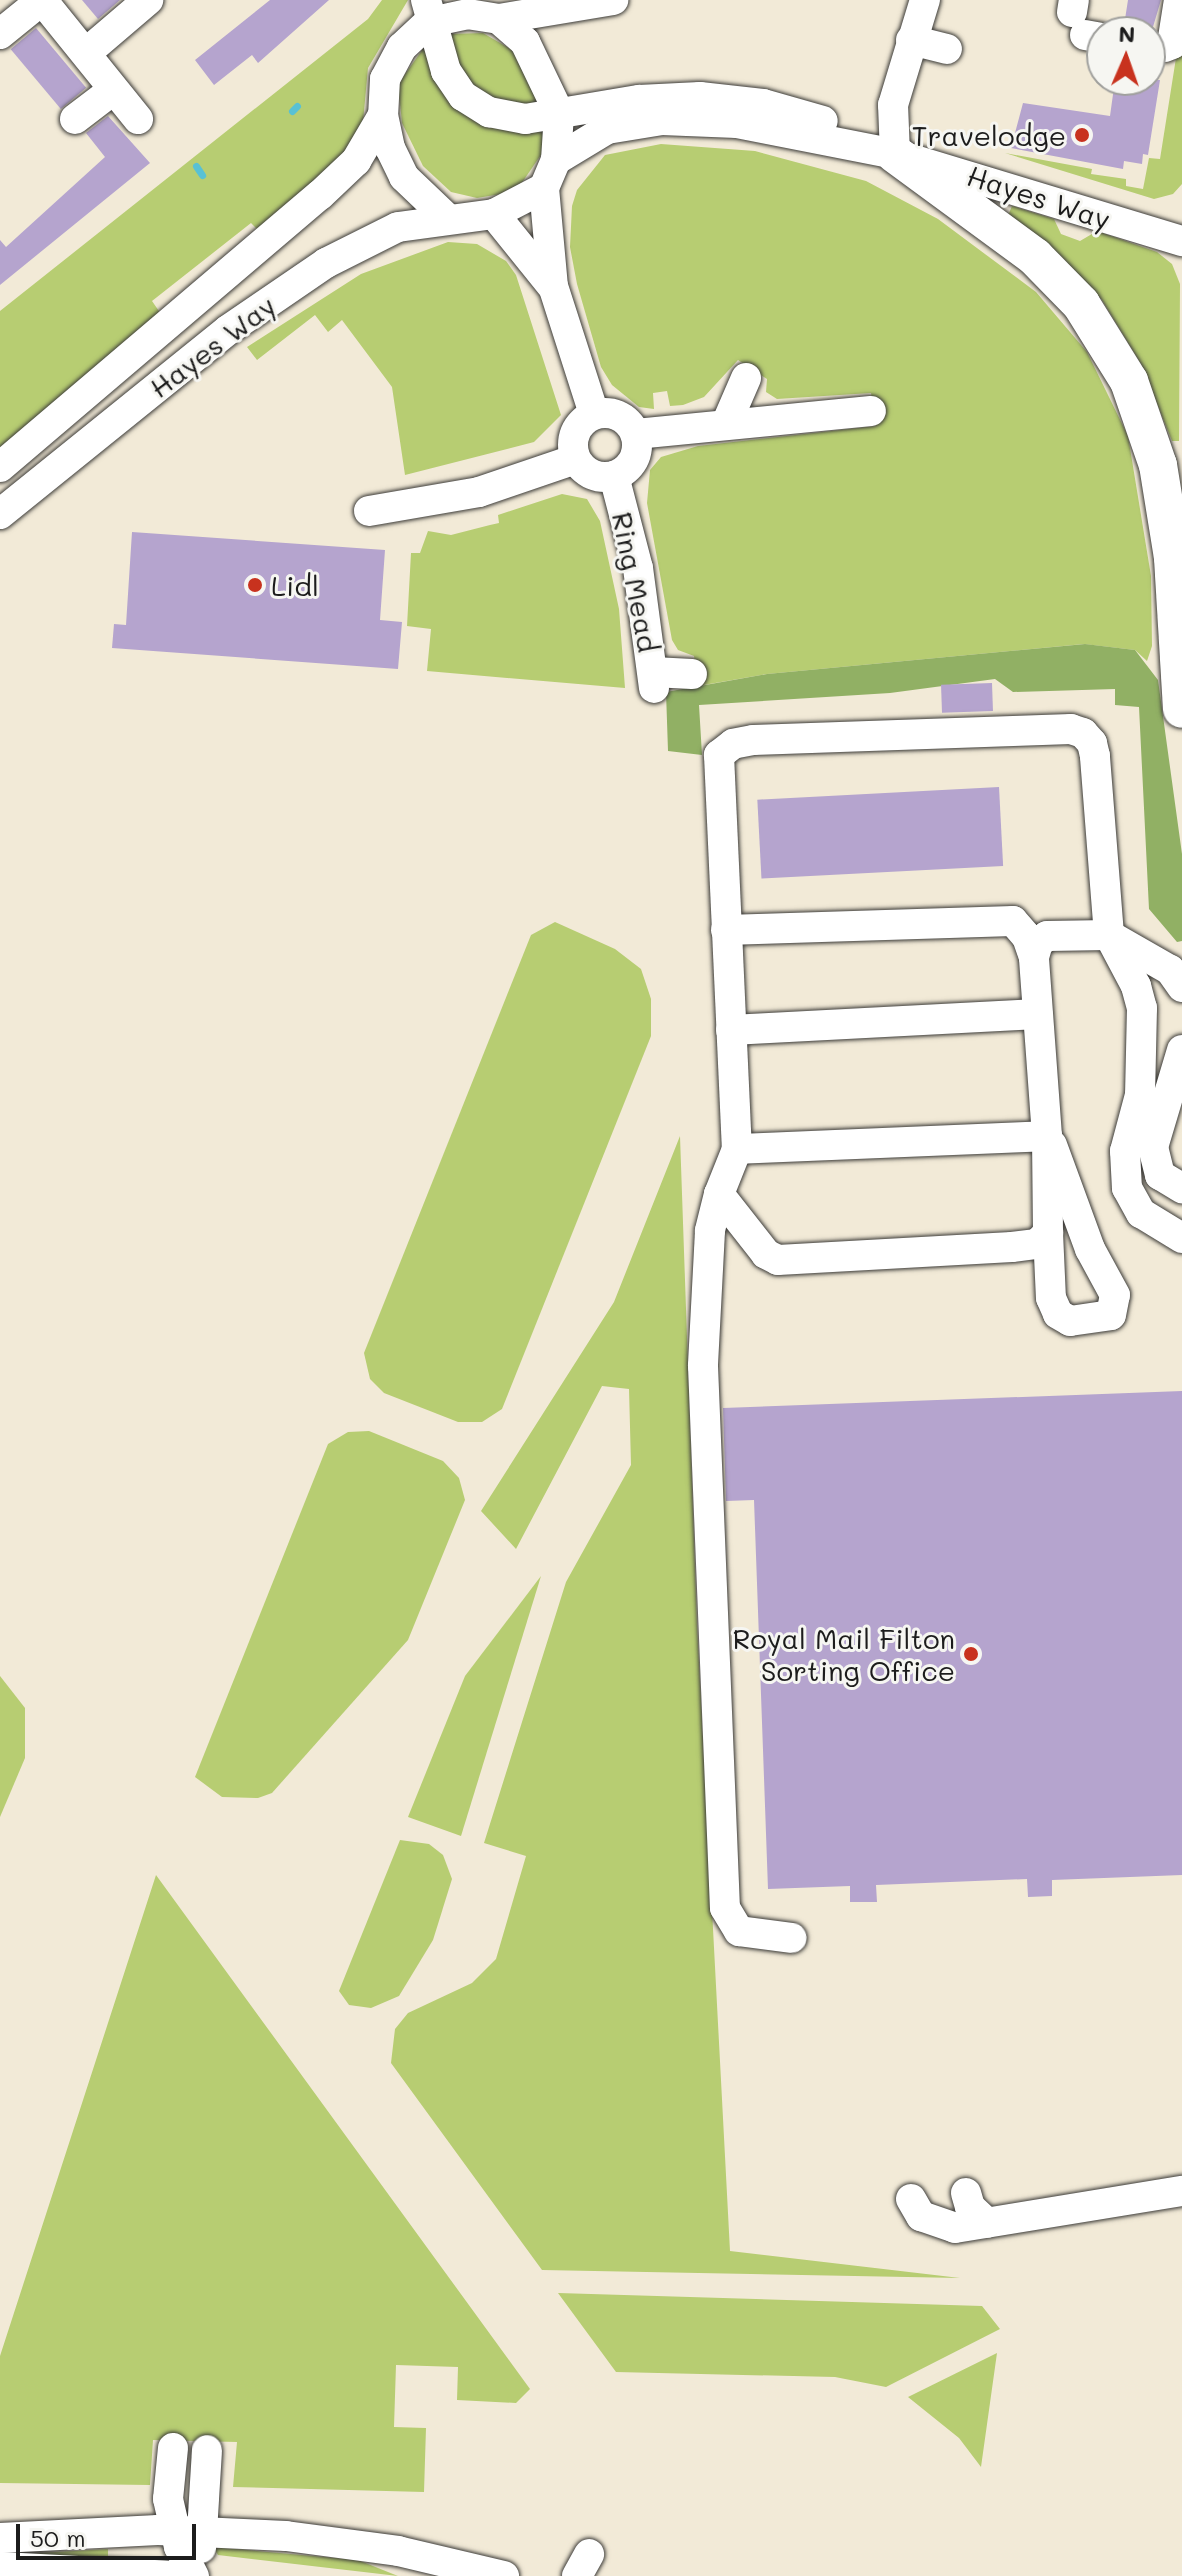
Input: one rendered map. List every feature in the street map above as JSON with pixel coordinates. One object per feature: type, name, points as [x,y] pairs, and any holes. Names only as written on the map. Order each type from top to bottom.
[{"type":"main road","points":[[895,154],[1035,257],[1081,304],[1129,381],[1158,465],[1182,709]]},
{"type":"street","points":[[0,34],[42,0],[138,119]]},
{"type":"street","points":[[86,53],[148,0]]},
{"type":"street","points":[[499,19],[613,0]]},
{"type":"street","points":[[895,154],[893,105],[925,0]]},
{"type":"street","points":[[1166,47],[1172,44],[1179,0]]},
{"type":"street","points":[[446,217],[404,177],[390,148],[383,115],[385,79],[402,47],[428,11],[460,7],[499,19],[525,42],[559,113],[550,174],[553,286],[594,414]]},
{"type":"street","points":[[428,11],[446,71],[463,96],[489,112],[525,119],[639,100],[700,97],[751,103],[820,119],[853,146]]},
{"type":"street","points":[[911,40],[947,49]]},
{"type":"street","points":[[75,119],[113,90]]},
{"type":"street","name":"Hayes Way","points":[[0,467],[329,187],[356,161],[383,115]]},
{"type":"street","name":"Hayes Way","points":[[0,514],[228,330],[326,263],[398,227],[446,217],[494,214],[607,129],[662,120],[737,123],[895,154],[1182,241]]},
{"type":"street","points":[[494,214],[553,286]]},
{"type":"street","points":[[727,422],[746,378]]},
{"type":"street","points":[[636,434],[727,422],[871,411]]},
{"type":"street","points":[[594,414],[620,415],[636,434],[636,455],[614,476],[599,477],[576,459],[578,428],[594,414]]},
{"type":"street","points":[[369,511],[479,492],[576,459]]},
{"type":"street","name":"Ring Mead","points":[[614,476],[638,568],[654,680],[692,674]]},
{"type":"street","points":[[792,1938],[739,1931],[725,1908],[703,1366],[710,1231],[719,1194],[737,1149],[716,769],[719,755],[733,744],[1071,729],[1092,743],[1109,935],[1142,1008],[1140,1095],[1125,1151],[1127,1188],[1141,1213],[1180,1232]]},
{"type":"street","points":[[726,930],[1013,921],[1027,937],[1034,957],[1047,1136],[1051,1298],[1058,1314],[1070,1321],[1111,1315],[1115,1295],[1090,1249],[1047,1136]]},
{"type":"street","points":[[1034,957],[1038,943],[1047,936],[1109,935],[1170,970],[1182,987]]},
{"type":"street","points":[[731,1030],[1038,1014]]},
{"type":"street","points":[[1180,1232],[1157,1197],[1150,1173],[1153,1147],[1182,1050]]},
{"type":"street","points":[[737,1149],[1047,1136]]},
{"type":"street","points":[[1153,1147],[1160,1175],[1182,1188]]},
{"type":"street","points":[[719,1194],[766,1254],[778,1260],[1012,1247],[1037,1244],[1048,1233]]},
{"type":"street","points":[[911,2199],[921,2216],[955,2228],[987,2223],[1024,2203],[1182,2191]]},
{"type":"street","points":[[966,2193],[970,2207],[987,2223]]},
{"type":"street","points":[[173,2448],[168,2499],[188,2530]]},
{"type":"street","points":[[194,2576],[188,2530],[207,2450]]},
{"type":"street","points":[[0,2538],[188,2530],[345,2543],[504,2576]]},
{"type":"street","points":[[577,2576],[589,2554],[589,2576]]},
{"type":"street","points":[[0,2567],[173,2576]]},
{"type":"green space","points":[[382,0],[408,0],[368,68],[363,122],[350,151],[261,233],[251,223],[152,301],[161,314],[0,459],[0,311],[368,19]]},
{"type":"green space","points":[[1182,20],[1182,184],[1173,194],[1154,199],[1005,153],[1092,169],[1091,174],[1126,179],[1126,186],[1143,189],[1149,158],[1160,159]]},
{"type":"green space","points":[[483,33],[514,51],[542,106],[545,149],[521,184],[501,194],[477,198],[451,192],[423,166],[402,123],[398,84],[425,46],[449,34]]},
{"type":"green space","points":[[661,144],[755,151],[866,181],[938,219],[1036,292],[1087,352],[1128,436],[1151,576],[1152,646],[1147,661],[1135,650],[1084,644],[767,674],[698,686],[694,656],[678,650],[672,640],[647,503],[650,470],[661,457],[698,446],[876,426],[871,393],[777,399],[766,392],[767,379],[738,360],[704,397],[683,405],[670,406],[667,391],[653,393],[654,409],[639,407],[612,385],[601,367],[577,284],[570,247],[572,206],[577,190],[605,155]]},
{"type":"green space","points":[[1012,206],[1054,219],[1061,234],[1080,241],[1097,231],[1157,252],[1172,264],[1180,284],[1179,441],[1172,441],[1141,364],[1102,300],[1060,255],[1007,218]]},
{"type":"green space","points":[[448,242],[477,244],[506,261],[516,275],[561,415],[534,442],[405,475],[392,387],[342,320],[328,332],[315,315],[257,360],[247,347],[361,274]]},
{"type":"green space","points":[[562,494],[587,499],[600,521],[619,609],[625,688],[427,671],[431,629],[407,626],[411,553],[420,553],[428,531],[451,535],[499,523],[498,515]]},
{"type":"green space","points":[[1085,644],[1135,650],[1158,680],[1182,854],[1182,941],[1177,942],[1149,909],[1139,707],[1115,705],[1115,689],[1013,692],[995,679],[890,693],[699,705],[702,755],[668,751],[666,692],[767,674]]},
{"type":"green space","points":[[555,922],[615,949],[641,969],[651,999],[651,1036],[502,1409],[482,1422],[458,1422],[384,1393],[370,1379],[364,1353],[531,935]]},
{"type":"green space","points":[[680,1136],[697,1625],[730,2251],[960,2278],[542,2270],[391,2063],[395,2029],[408,2013],[472,1983],[496,1959],[526,1856],[484,1843],[566,1582],[631,1465],[629,1389],[602,1386],[516,1549],[481,1511],[614,1302]]},
{"type":"green space","points":[[369,1431],[443,1461],[459,1478],[465,1500],[408,1640],[272,1793],[258,1798],[222,1797],[195,1777],[328,1444],[348,1432]]},
{"type":"green space","points":[[541,1576],[461,1836],[408,1817],[465,1676]]},
{"type":"green space","points":[[0,1676],[25,1708],[25,1758],[0,1817]]},
{"type":"green space","points":[[400,1840],[429,1844],[443,1855],[452,1879],[433,1940],[399,1996],[371,2008],[349,2005],[339,1991]]},
{"type":"green space","points":[[156,1875],[530,2389],[516,2403],[457,2400],[458,2367],[396,2365],[394,2427],[426,2428],[424,2492],[233,2487],[237,2442],[153,2440],[150,2485],[0,2483],[0,2356]]},
{"type":"green space","points":[[558,2293],[982,2306],[1000,2329],[886,2387],[835,2377],[616,2372]]},
{"type":"green space","points":[[997,2353],[981,2467],[959,2438],[908,2397]]},
{"type":"green space","points":[[213,2547],[358,2560],[398,2576],[218,2555]]},
{"type":"green space","points":[[108,2549],[108,2563],[21,2554]]},
{"type":"building","points":[[82,0],[120,0],[98,19]]},
{"type":"building","points":[[270,0],[329,0],[258,63],[252,55],[214,85],[195,60]]},
{"type":"building","points":[[1128,0],[1161,0],[1156,16],[1126,16]]},
{"type":"building","points":[[36,28],[86,88],[61,109],[11,49]]},
{"type":"building","name":"Travelodge","points":[[1113,96],[1157,96],[1148,155],[1143,154],[1142,164],[1124,161],[1123,169],[1011,148],[1023,103],[1110,116]]},
{"type":"building","points":[[108,116],[150,163],[0,285],[0,240],[6,247],[105,157],[86,133]]},
{"type":"building","name":"Lidl","points":[[132,532],[385,550],[380,620],[402,622],[398,669],[112,648],[114,624],[126,625]]},
{"type":"building","points":[[992,683],[993,711],[942,713],[941,685]]},
{"type":"building","points":[[999,787],[1003,866],[761,879],[757,800]]},
{"type":"building","name":"Royal Mail Filton Sorting Office","points":[[1182,1391],[1182,1875],[1052,1880],[1052,1896],[1028,1897],[1027,1879],[876,1885],[877,1902],[850,1902],[850,1886],[768,1889],[754,1500],[726,1501],[723,1408]]},
{"type":"waterway","points":[[292,111],[297,106]]},
{"type":"waterway","points":[[196,166],[202,175]]},
{"type":"place","name":"Travelodge","points":[[1082,135]]},
{"type":"place","name":"Lidl","points":[[255,585]]},
{"type":"place","name":"Royal Mail Filton Sorting Office","points":[[971,1654]]}]
